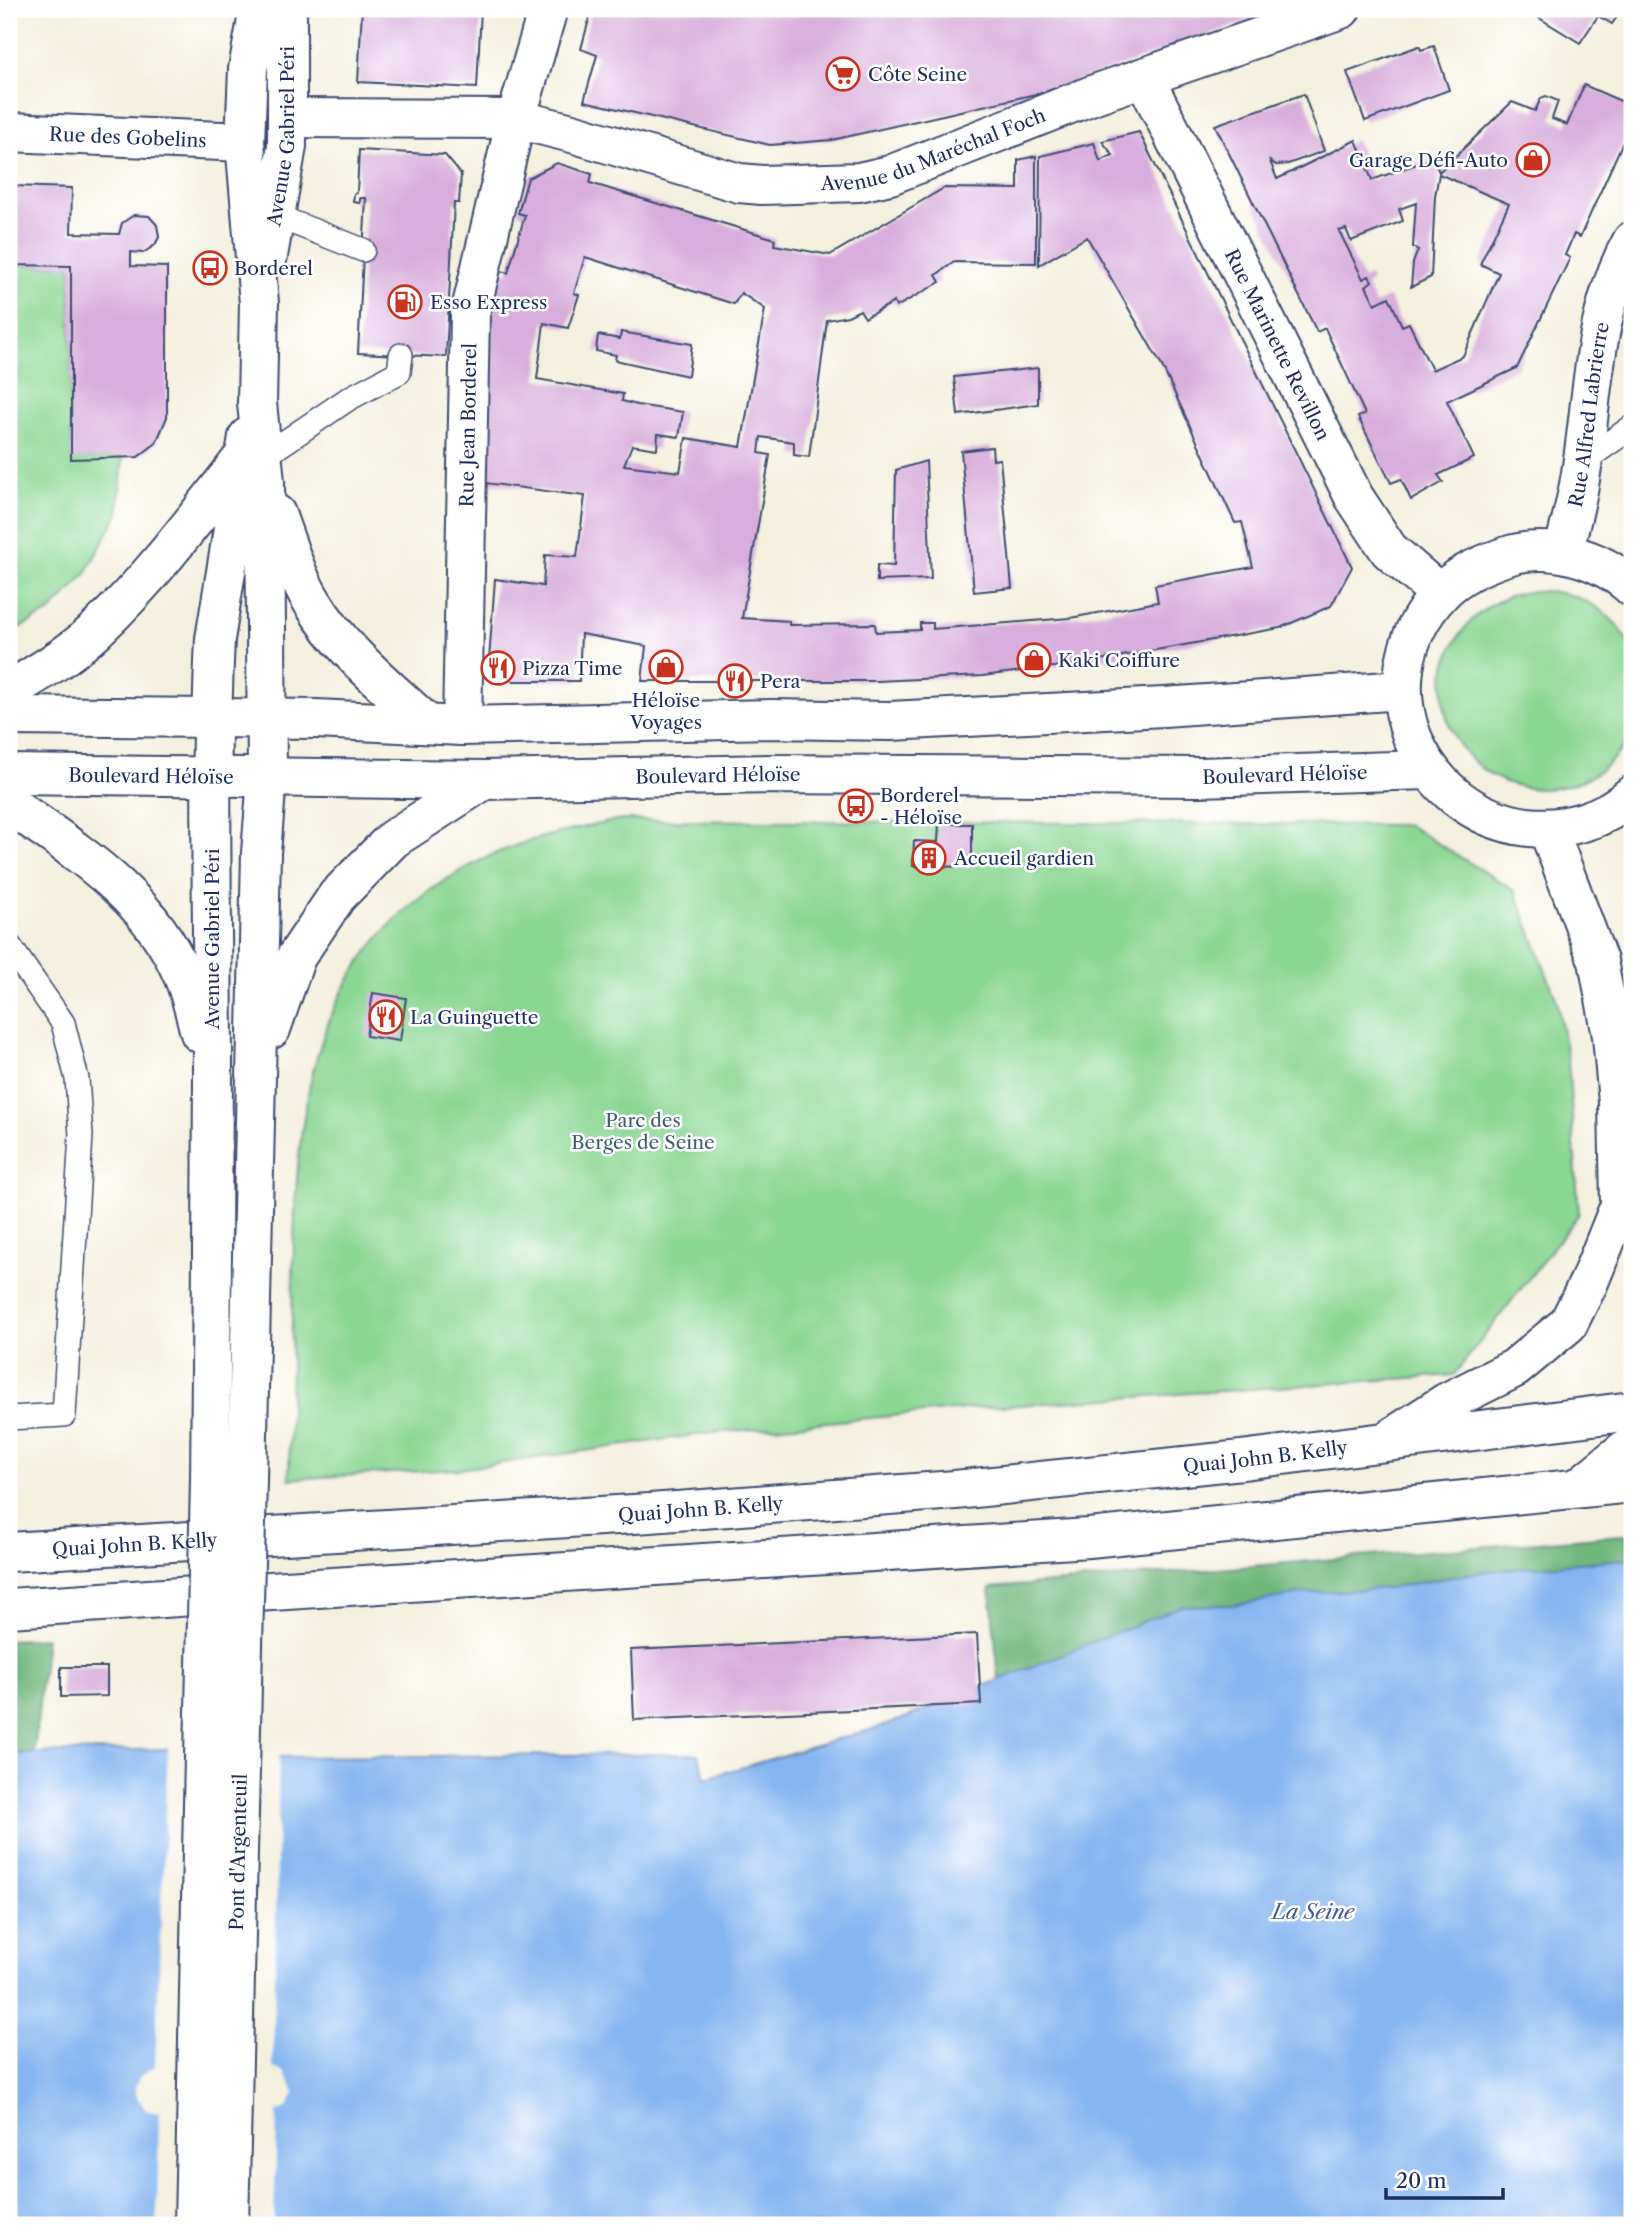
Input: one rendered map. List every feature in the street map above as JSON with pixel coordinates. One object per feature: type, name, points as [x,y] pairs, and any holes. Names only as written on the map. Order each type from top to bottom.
[{"type":"main road","name":"Avenue Gabriel Péri","points":[[228,1479],[258,1068],[261,853],[267,778],[257,466],[259,303],[245,142],[248,69],[259,9]]},
{"type":"main road","name":"Avenue Gabriel Péri","points":[[259,303],[276,216],[288,118],[287,9]]},
{"type":"main road","name":"Rue Jean Borderel","points":[[444,725],[470,314],[516,120],[548,9]]},
{"type":"main road","name":"Avenue du Maréchal Foch","points":[[516,120],[572,133],[739,183],[802,186],[859,182],[890,175],[1144,77],[1341,9]]},
{"type":"main road","name":"Rue Marinette Revillon","points":[[1144,77],[1354,497],[1389,550],[1440,594]]},
{"type":"main road","points":[[288,118],[516,120]]},
{"type":"main road","name":"Rue des Gobelins","points":[[9,132],[245,142]]},
{"type":"main road","name":"Rue Alfred Labrierre","points":[[1563,552],[1582,462],[1605,309],[1632,241]]},
{"type":"main road","name":"Avenue Gabriel Péri","points":[[228,1479],[213,1075],[211,776],[215,639],[257,466]]},
{"type":"main road","points":[[9,691],[95,631],[257,466],[295,567],[313,603],[357,659],[444,725]]},
{"type":"main road","points":[[1631,799],[1592,820],[1548,829],[1503,824],[1461,803],[1428,770],[1409,732],[1402,690],[1412,638],[1440,594],[1475,567],[1519,552],[1563,552],[1614,570],[1632,587]]},
{"type":"main road","points":[[9,716],[213,717],[444,725],[606,726],[727,720],[890,721],[1151,708],[1402,690]]},
{"type":"main road","name":"Boulevard Héloïse","points":[[9,774],[484,780],[771,774],[1199,777],[1428,770]]},
{"type":"main road","points":[[258,1068],[296,957],[337,896],[393,839],[484,780]]},
{"type":"main road","points":[[9,804],[103,870],[156,928],[183,975],[213,1075]]},
{"type":"main road","points":[[1389,1439],[1447,1402],[1516,1368],[1544,1347],[1567,1324],[1626,1219],[1618,1102],[1609,1023],[1598,961],[1548,829]]},
{"type":"main road","name":"Quai John B. Kelly","points":[[9,1552],[650,1513],[955,1490],[1242,1460],[1389,1439],[1632,1411]]},
{"type":"main road","points":[[1578,1488],[1632,1444]]},
{"type":"main road","name":"Pont d'Argenteuil","points":[[194,2225],[228,1479]]},
{"type":"main road","name":"Pont d'Argenteuil","points":[[228,1479],[229,2225]]},
{"type":"main road","points":[[9,1608],[1089,1538],[1632,1483]]},
{"type":"lane","points":[[276,216],[363,250]]},
{"type":"lane","points":[[257,466],[348,399],[398,372],[401,355]]},
{"type":"lane","points":[[1582,462],[1632,427]]},
{"type":"lane","points":[[9,945],[63,1023],[77,1079],[81,1135],[64,1415],[9,1418]]},
{"type":"green space","points":[[11,265],[71,266],[71,458],[123,457],[118,514],[85,575],[49,613],[9,633]]},
{"type":"green space","points":[[1542,591],[1580,599],[1612,620],[1633,652],[1641,690],[1633,728],[1612,760],[1580,781],[1542,789],[1504,781],[1472,760],[1451,728],[1443,690],[1451,652],[1472,620],[1504,599]]},
{"type":"green space","name":"Parc des Berges de Seine","points":[[617,820],[1408,825],[1515,891],[1557,1001],[1568,1061],[1579,1214],[1454,1375],[976,1408],[702,1434],[460,1469],[289,1479],[295,1213],[300,1150],[309,1089],[325,1032],[349,980],[383,932],[430,891],[505,849]]},
{"type":"green space","points":[[1632,1534],[1632,1559],[1481,1572],[1389,1588],[1232,1605],[1182,1606],[999,1681],[990,1588]]},
{"type":"green space","points":[[46,1638],[34,1753],[9,1754],[9,1640]]},
{"type":"water","name":"La Seine","points":[[1632,1558],[1632,2225],[9,2225],[9,1754],[164,1749],[279,1757],[698,1754],[706,1778],[890,1724],[1182,1606],[1232,1605],[1308,1593],[1389,1588],[1481,1572]]},
{"type":"pier","points":[[168,1746],[279,1754],[273,2068],[284,2072],[295,2092],[288,2107],[277,2112],[274,2225],[157,2225],[159,2113],[146,2110],[137,2097],[135,2086],[141,2075],[155,2067]]},
{"type":"building","points":[[362,9],[481,9],[477,88],[358,82]]},
{"type":"building","name":"Côte Seine","points":[[592,9],[1283,9],[1045,92],[832,140],[770,145],[584,101],[597,55],[581,49]]},
{"type":"building","points":[[1632,9],[1632,18],[1621,11],[1612,24],[1598,16],[1580,43],[1528,11]]},
{"type":"building","points":[[1419,46],[1421,50],[1434,46],[1449,90],[1365,121],[1347,72]]},
{"type":"building","points":[[1584,85],[1632,106],[1632,122],[1580,237],[1574,234],[1565,255],[1570,258],[1517,368],[1447,401],[1474,458],[1438,475],[1443,482],[1411,500],[1401,479],[1391,483],[1358,417],[1365,414],[1325,328],[1317,332],[1215,125],[1304,94],[1324,151],[1288,164],[1276,165],[1270,161],[1277,179],[1356,140],[1372,180],[1433,158],[1439,172],[1512,102],[1535,111],[1541,98],[1546,96],[1558,101],[1552,119],[1567,125]],"holes":[[[1439,174],[1509,204],[1480,264],[1499,273],[1463,356],[1432,370],[1409,323],[1402,326],[1389,297],[1375,304],[1366,286],[1372,281],[1369,276],[1363,279],[1339,231],[1346,229],[1351,241],[1403,221],[1399,209],[1416,203],[1413,247],[1418,250],[1413,263],[1411,287],[1431,277],[1435,196]]]},
{"type":"building","points":[[1139,132],[1352,567],[1331,606],[1280,628],[1077,664],[982,676],[877,681],[642,681],[646,646],[581,634],[579,681],[512,681],[489,660],[495,579],[543,586],[545,555],[577,557],[585,496],[477,482],[488,314],[501,271],[508,273],[525,215],[518,213],[528,178],[557,163],[592,174],[590,183],[775,239],[774,245],[830,255],[944,188],[1018,189],[1018,160],[1036,156],[1036,263],[954,262],[936,275],[940,282],[896,307],[894,302],[865,318],[860,310],[848,316],[827,320],[809,457],[794,455],[794,442],[761,437],[759,453],[770,455],[742,618],[789,621],[789,625],[875,624],[876,632],[920,630],[920,623],[933,623],[933,629],[1070,618],[1158,602],[1155,585],[1253,567],[1242,522],[1235,523],[1162,366],[1087,237],[1039,265],[1040,156],[1094,143],[1100,161],[1113,155],[1102,141]],"holes":[[[585,257],[734,304],[741,293],[765,309],[741,447],[686,438],[680,472],[624,465],[632,445],[657,449],[658,434],[679,437],[683,412],[622,401],[623,394],[537,379],[544,323],[568,328],[579,295],[574,293]]]},
{"type":"building","name":"Esso Express","points":[[359,150],[445,155],[461,174],[459,203],[454,203],[446,357],[358,353],[366,198],[360,198],[360,203],[353,202],[354,194],[357,193]]},
{"type":"building","points":[[11,186],[72,188],[71,233],[119,234],[122,223],[134,215],[149,216],[157,225],[159,237],[155,245],[143,253],[131,252],[131,266],[167,267],[167,417],[156,443],[138,457],[71,459],[71,266],[9,265]]},
{"type":"building","points":[[621,332],[692,344],[688,376],[615,360],[616,355],[596,351],[598,335],[620,339]]},
{"type":"building","points":[[1038,368],[1038,404],[958,415],[954,377]]},
{"type":"building","points":[[992,447],[993,460],[1000,459],[1012,588],[974,592],[961,451]]},
{"type":"building","points":[[926,461],[931,579],[877,581],[877,565],[894,566],[896,470]]},
{"type":"building","points":[[939,824],[972,824],[972,867],[913,866],[914,841],[938,842]]},
{"type":"building","name":"La Guinguette","points":[[373,993],[406,998],[400,1041],[366,1036]]},
{"type":"building","points":[[977,1634],[981,1704],[634,1720],[631,1650]]},
{"type":"building","points":[[61,1667],[107,1667],[107,1696],[61,1697]]},
{"type":"place","name":"Côte Seine","points":[[843,74]]},
{"type":"place","name":"Garage Défi-Auto","points":[[1533,160]]},
{"type":"place","name":"Borderel","points":[[210,268]]},
{"type":"place","name":"Esso Express","points":[[405,302]]},
{"type":"place","name":"Kaki Coiffure","points":[[1034,660]]},
{"type":"place","name":"Héloïse Voyages","points":[[666,667]]},
{"type":"place","name":"Pizza Time","points":[[498,668]]},
{"type":"place","name":"Pera","points":[[735,681]]},
{"type":"place","name":"Borderel - Héloïse","points":[[856,806]]},
{"type":"place","name":"Accueil gardien","points":[[929,858]]},
{"type":"place","name":"La Guinguette","points":[[386,1017]]}]
